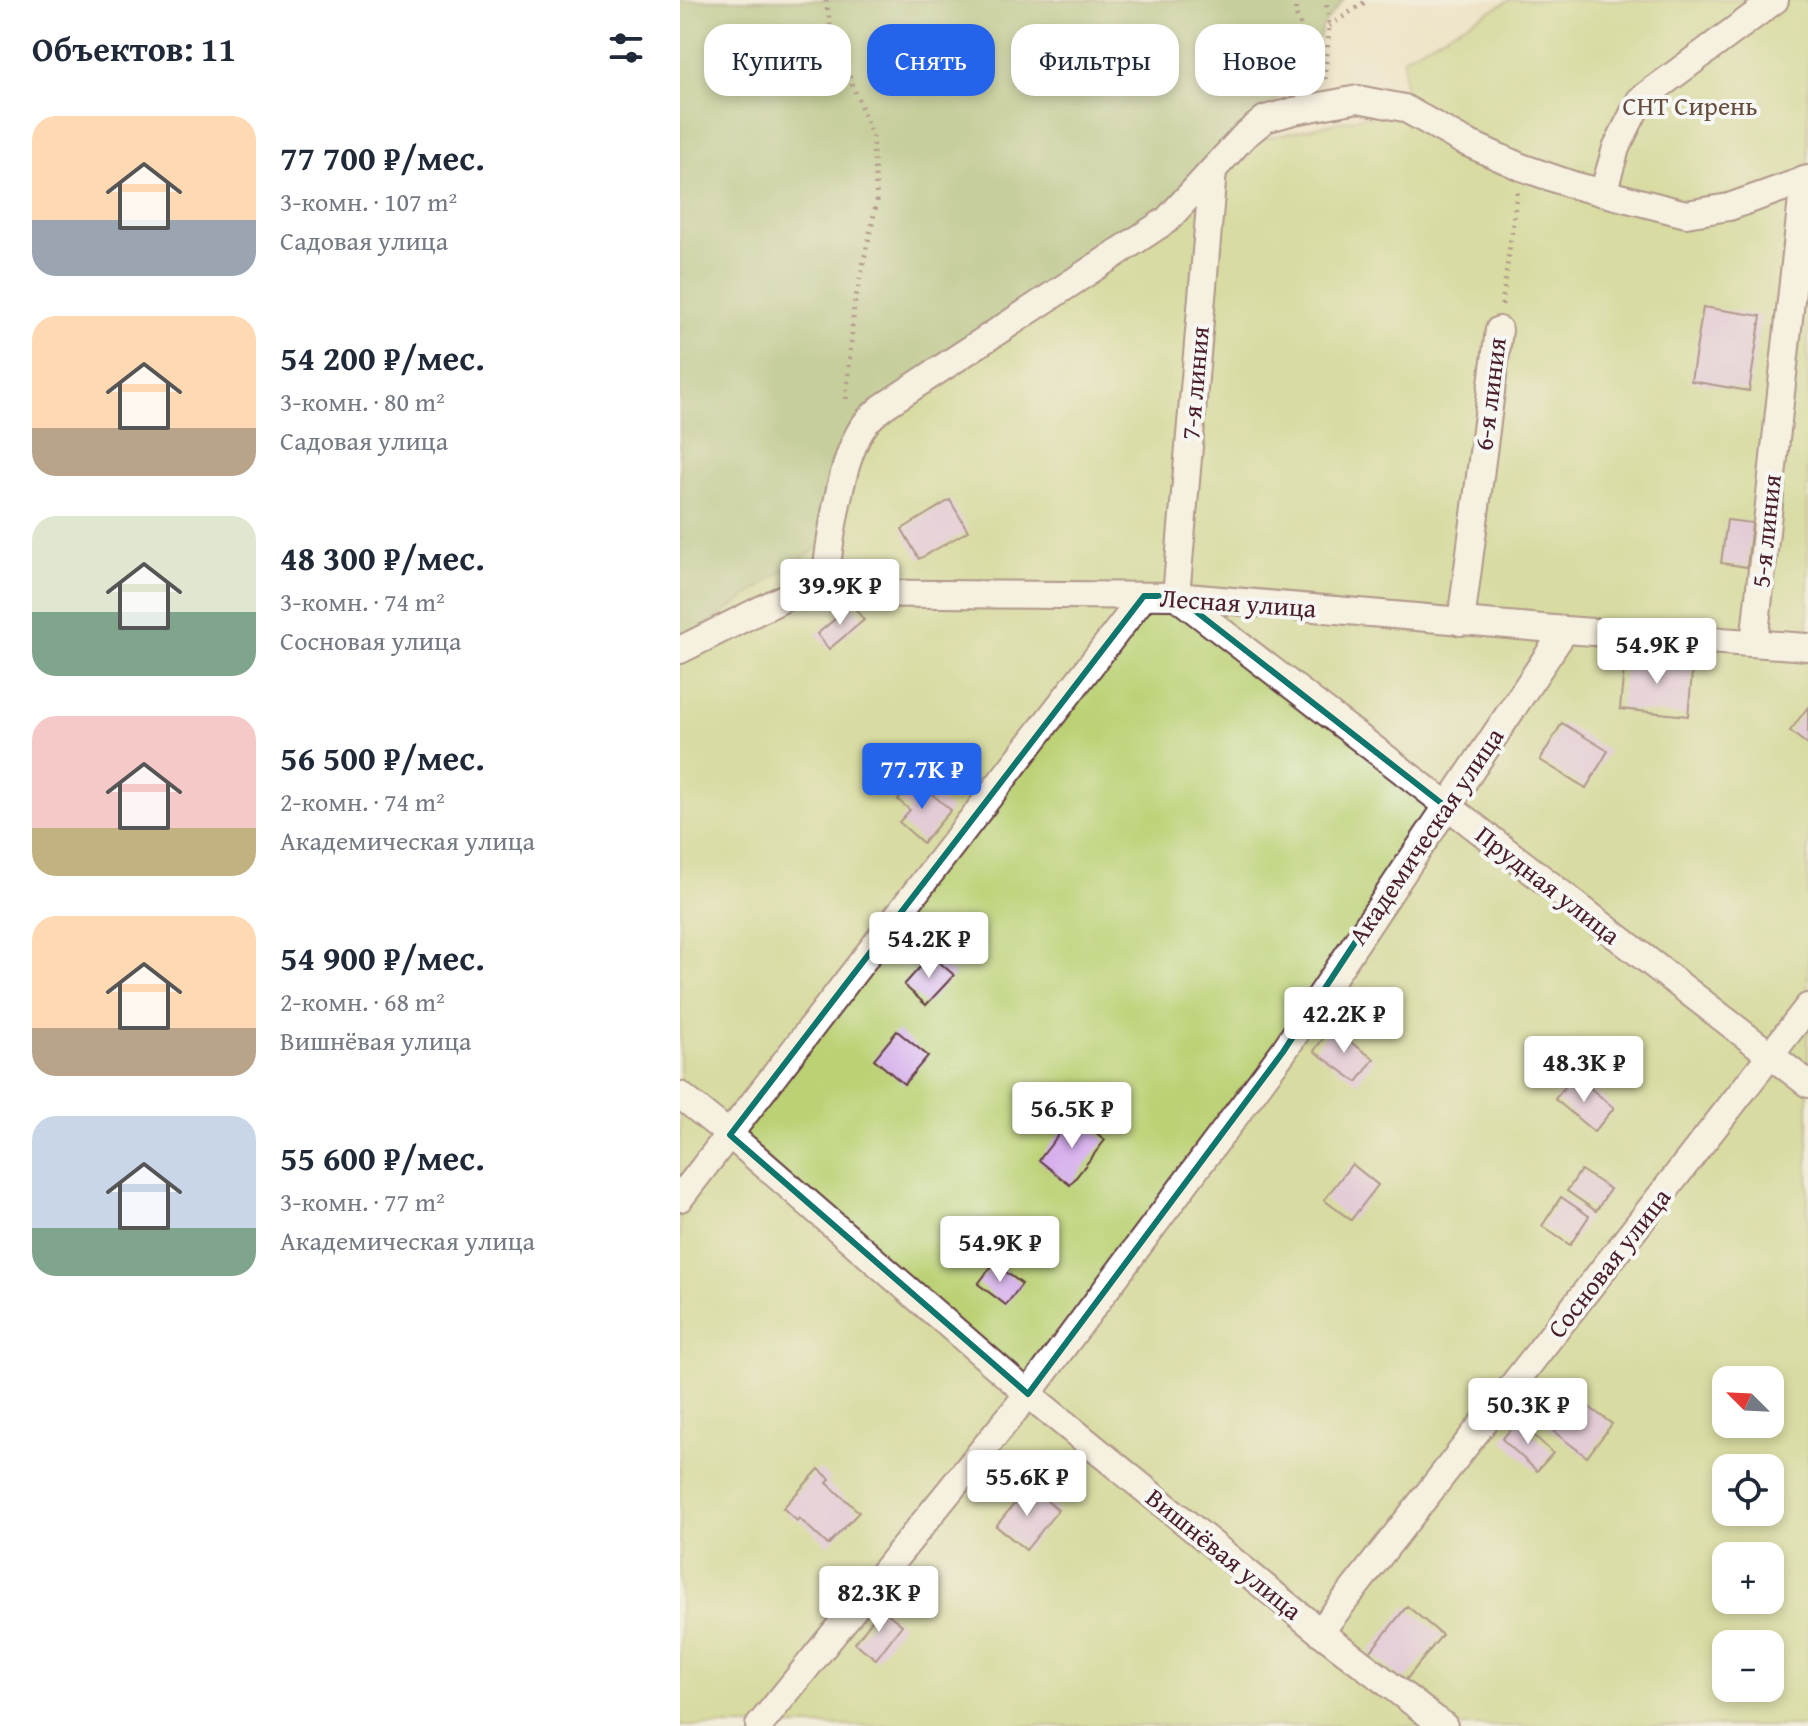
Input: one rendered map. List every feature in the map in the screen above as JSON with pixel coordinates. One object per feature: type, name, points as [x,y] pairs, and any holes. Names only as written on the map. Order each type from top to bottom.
[{"type":"street","points":[[1603,193],[1616,148],[1640,100],[1775,0]]},
{"type":"street","points":[[824,593],[829,539],[852,448],[865,423],[884,406],[1167,220],[1243,137],[1265,119],[1324,103],[1358,99],[1404,108],[1461,140],[1521,167],[1603,193],[1686,214],[1729,207],[1806,179]]},
{"type":"street","name":"7-я линия","points":[[1176,596],[1213,171]]},
{"type":"street","name":"5-я линия","points":[[1754,643],[1806,179]]},
{"type":"street","name":"6-я линия","points":[[1461,622],[1499,330]]},
{"type":"street","name":"Лесная улица","points":[[680,650],[792,594],[824,593],[1176,596],[1461,622],[1808,647]]},
{"type":"street","points":[[680,1198],[1144,596]]},
{"type":"street","name":"Прудная улица","points":[[1176,596],[1808,1084]]},
{"type":"street","name":"Академическая улица","points":[[759,1726],[1028,1394],[1283,1052],[1565,630]]},
{"type":"street","name":"Сосновая улица","points":[[1320,1632],[1808,1007]]},
{"type":"street","name":"Вишнёвая улица","points":[[680,1095],[1028,1394],[1320,1632],[1444,1726]]},
{"type":"path","points":[[826,0],[831,30],[872,135],[877,201],[854,306],[845,397],[852,448]]},
{"type":"path","points":[[1294,111],[1304,40],[1296,19],[1296,0]]},
{"type":"path","points":[[1324,103],[1329,26],[1326,0]]},
{"type":"path","points":[[1329,26],[1368,0]]},
{"type":"path","name":"6-я линия","points":[[1499,330],[1521,167]]},
{"type":"highlighted area","points":[[1144,596],[1176,596],[1445,806],[1283,1052],[1028,1394],[730,1135]]},
{"type":"green space","points":[[680,0],[1343,0],[1325,24],[1195,24],[1195,96],[1279,96],[1265,119],[1196,191],[865,423],[829,539],[680,643]]},
{"type":"green space","name":"СНТ Сирень","points":[[1510,0],[1808,0],[1808,1726],[680,1726],[680,643],[829,539],[865,423],[1243,143],[1404,108],[1404,57]]},
{"type":"building","points":[[1703,307],[1761,316],[1749,391],[1691,381]]},
{"type":"building","points":[[950,500],[968,531],[919,559],[902,529]]},
{"type":"building","points":[[1727,520],[1752,523],[1747,567],[1721,563]]},
{"type":"building","points":[[852,605],[864,620],[829,649],[817,634]]},
{"type":"building","points":[[1625,657],[1693,663],[1688,716],[1620,709]]},
{"type":"building","points":[[1808,707],[1808,745],[1790,731]]},
{"type":"building","points":[[1562,723],[1608,751],[1586,788],[1540,760]]},
{"type":"building","points":[[915,780],[951,810],[923,843],[899,822],[910,810],[898,800]]},
{"type":"building","points":[[931,955],[954,975],[926,1005],[904,985]]},
{"type":"building","points":[[1331,1028],[1374,1059],[1357,1082],[1314,1051]]},
{"type":"building","points":[[897,1031],[928,1056],[904,1084],[874,1059]]},
{"type":"building","points":[[1575,1075],[1614,1108],[1594,1132],[1555,1099]]},
{"type":"building","points":[[1074,1115],[1105,1140],[1070,1185],[1039,1160]]},
{"type":"building","points":[[1352,1164],[1378,1185],[1351,1220],[1324,1200]]},
{"type":"building","points":[[1581,1170],[1610,1189],[1596,1211],[1567,1191]]},
{"type":"building","points":[[1561,1197],[1589,1216],[1570,1245],[1542,1226]]},
{"type":"building","points":[[994,1263],[1022,1284],[1006,1305],[978,1284]]},
{"type":"building","points":[[1573,1395],[1612,1424],[1587,1457],[1549,1428]]},
{"type":"building","points":[[1519,1421],[1553,1453],[1537,1471],[1502,1439]]},
{"type":"building","points":[[819,1469],[830,1479],[827,1483],[859,1512],[828,1545],[799,1518],[797,1521],[783,1508]]},
{"type":"building","points":[[1029,1486],[1058,1510],[1026,1550],[996,1526]]},
{"type":"building","points":[[1407,1606],[1442,1635],[1405,1681],[1370,1652]]},
{"type":"building","points":[[881,1608],[902,1625],[876,1659],[855,1643]]}]
